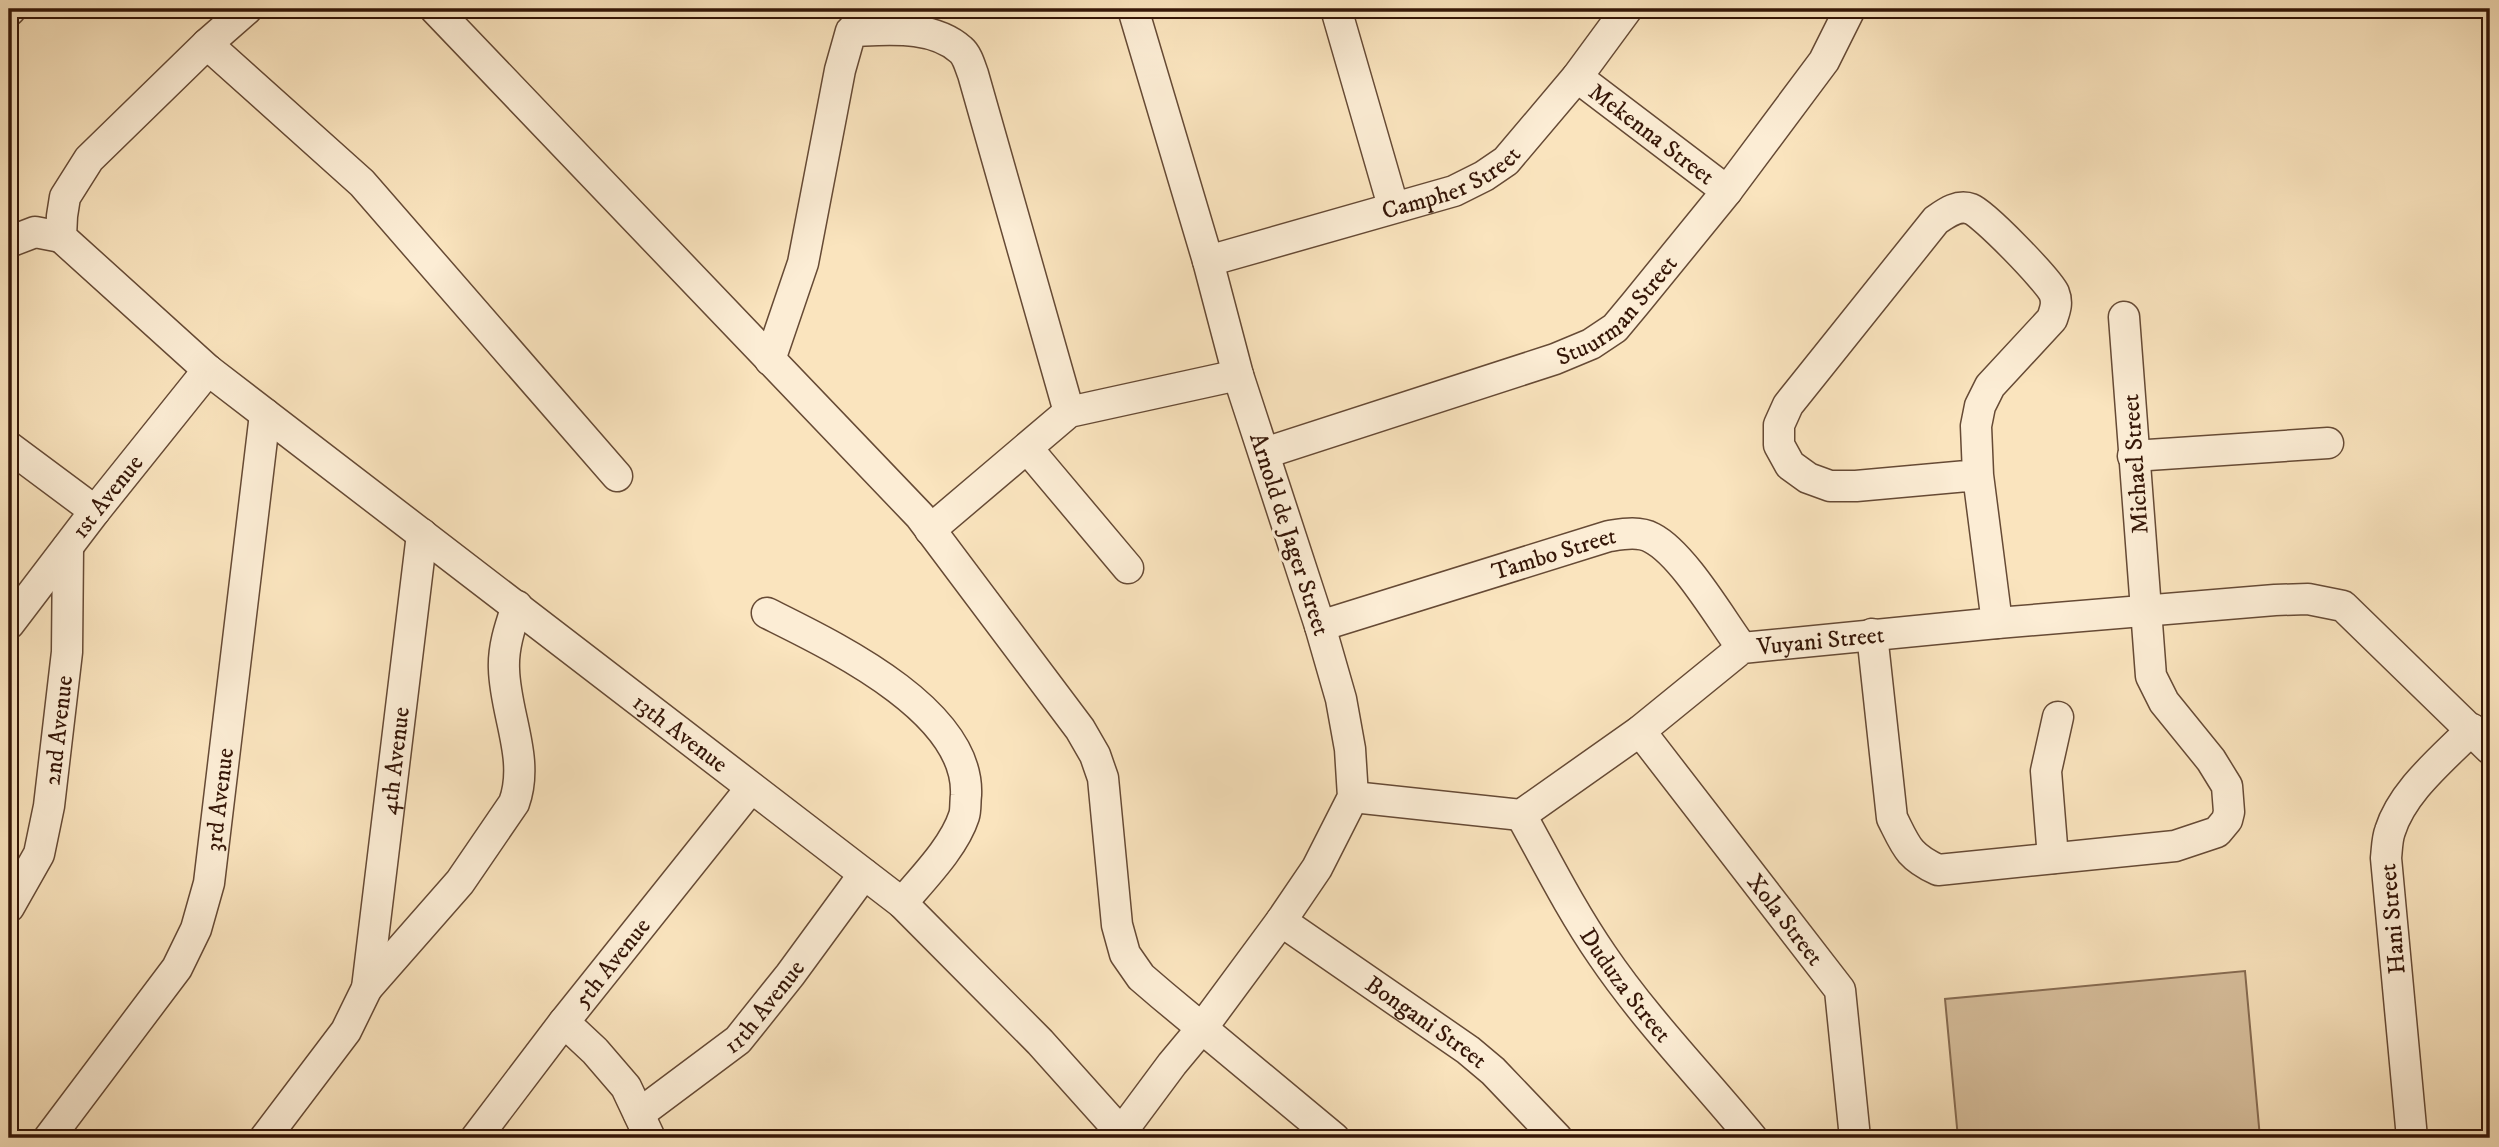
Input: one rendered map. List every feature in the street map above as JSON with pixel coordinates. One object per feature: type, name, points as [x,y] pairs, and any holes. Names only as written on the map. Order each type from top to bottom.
[{"type":"street","points":[[9,243],[35,232],[61,237],[65,197],[89,159],[206,44],[247,9]]},
{"type":"street","points":[[435,9],[920,516],[1080,729],[1095,755],[1103,778],[1117,925],[1125,954],[1141,977],[1334,1138]]},
{"type":"street","name":"Arnold de Jager Street","points":[[1133,9],[1208,261],[1238,375],[1320,626],[1340,699],[1350,749],[1353,797]]},
{"type":"street","points":[[1336,9],[1393,206]]},
{"type":"street","name":"Campher Street","points":[[1208,261],[1393,206],[1454,191],[1484,176],[1506,161],[1577,77],[1627,9]]},
{"type":"street","name":"Stuurman Street","points":[[1265,453],[1555,359],[1591,344],[1615,328],[1727,191],[1824,61],[1850,9]]},
{"type":"street","points":[[770,360],[803,263],[853,20],[943,38],[963,51],[974,74],[1069,412]]},
{"type":"street","points":[[206,44],[362,183],[617,476]]},
{"type":"street","name":"Mekenna Street","points":[[1577,77],[1727,191]]},
{"type":"street","points":[[1978,475],[1856,486],[1830,485],[1808,478],[1790,465],[1779,444],[1779,425],[1788,405],[1936,220],[1951,209],[1970,208],[1984,219],[2046,280],[2054,295],[2056,308],[2052,319],[1990,386],[1980,406],[1976,426],[1978,475],[1997,622]]},
{"type":"street","name":"13th Avenue","points":[[61,237],[208,370],[902,903],[1040,1042],[1121,1136]]},
{"type":"street","name":"Michael Street","points":[[1872,634],[1892,818],[1905,845],[1917,860],[1938,870],[2175,846],[2217,832],[2227,820],[2230,800],[2227,786],[2211,760],[2164,702],[2151,676],[2124,317]]},
{"type":"street","name":"1st Avenue","points":[[9,624],[94,511],[208,370]]},
{"type":"street","points":[[930,530],[1069,412],[1238,375]]},
{"type":"street","name":"3rd Avenue","points":[[49,1138],[177,968],[196,929],[209,883],[265,414]]},
{"type":"street","points":[[2133,456],[2328,443]]},
{"type":"street","points":[[9,447],[94,511]]},
{"type":"street","points":[[1027,448],[1128,568]]},
{"type":"street","name":"Tambo Street","points":[[1320,626],[1609,536],[1633,533],[1651,537],[1670,552],[1742,648]]},
{"type":"street","name":"4th Avenue","points":[[367,988],[422,534]]},
{"type":"street","name":"2nd Avenue","points":[[9,907],[39,854],[49,806],[67,652],[68,547]]},
{"type":"street","name":"Vuyani Street","points":[[1521,815],[1640,731],[1742,648],[1997,622],[2286,599],[2308,599],[2343,606],[2481,739]]},
{"type":"street","name":"4th Avenue","points":[[265,1138],[345,1031],[367,988],[460,883],[514,803],[518,791],[519,769],[504,672],[505,645],[517,606]]},
{"type":"street","points":[[767,614],[878,673],[919,705],[951,743],[967,777],[965,815],[945,850],[902,903]]},
{"type":"street","points":[[2053,858],[2046,771],[2058,717]]},
{"type":"street","name":"Xola Street","points":[[1640,731],[1840,990],[1855,1138]]},
{"type":"street","name":"Hani Street","points":[[2412,1138],[2386,858],[2389,833],[2398,812],[2413,789],[2481,739]]},
{"type":"street","name":"5th Avenue","points":[[476,1138],[564,1022],[751,788]]},
{"type":"street","points":[[1121,1136],[1172,1063],[1202,1028],[1281,921],[1317,868],[1353,797],[1521,815]]},
{"type":"street","name":"Duduza Street","points":[[1521,815],[1567,901],[1603,956],[1636,1000],[1752,1138]]},
{"type":"street","name":"11th Avenue","points":[[645,1126],[738,1040],[790,975],[864,874]]},
{"type":"street","name":"Bongani Street","points":[[1281,921],[1468,1050],[1493,1071],[1557,1138]]},
{"type":"street","points":[[564,1022],[595,1051],[626,1087],[645,1126]]},
{"type":"shaded area","points":[[2245,971],[2260,1138],[1958,1138],[1945,999]]}]
